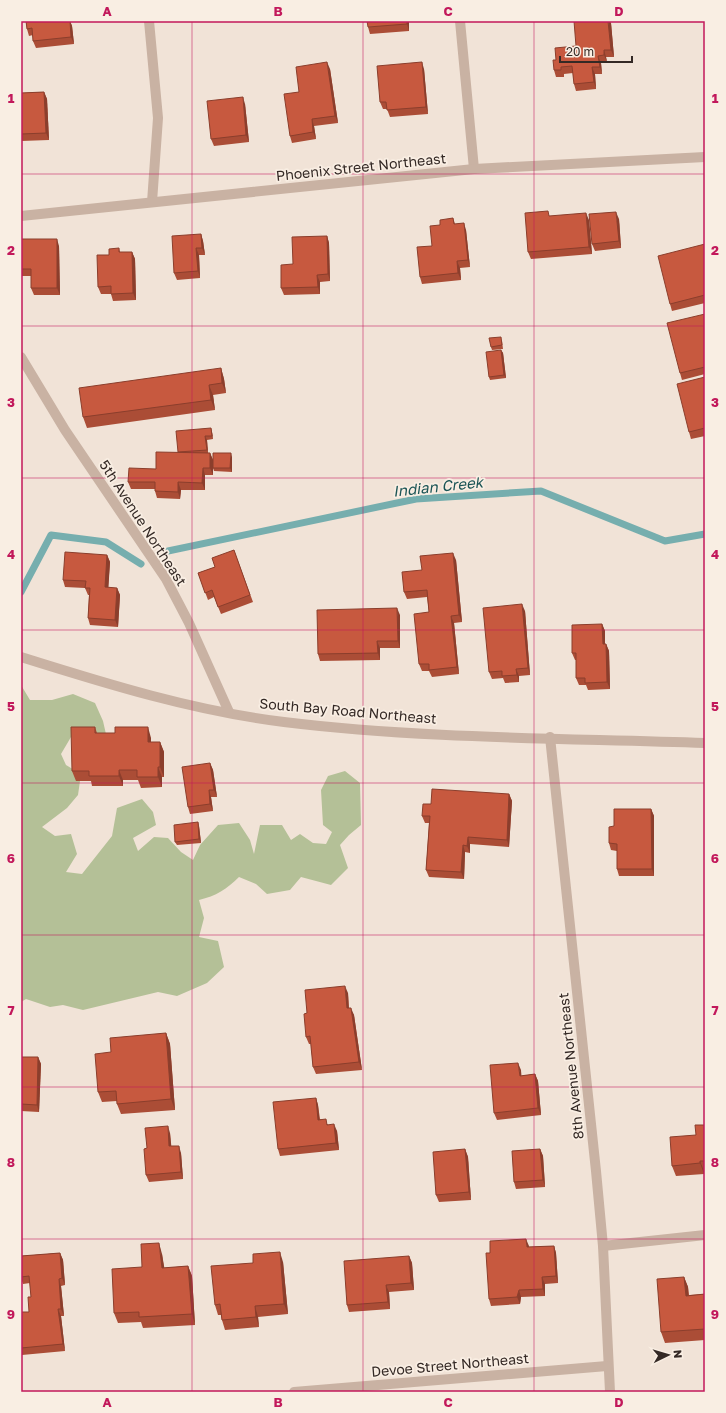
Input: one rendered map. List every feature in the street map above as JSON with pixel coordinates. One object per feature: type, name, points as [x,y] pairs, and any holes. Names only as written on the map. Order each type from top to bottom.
[{"type":"street","points":[[149,21],[158,118],[152,202]]},
{"type":"street","points":[[460,21],[474,170]]},
{"type":"street","name":"Phoenix Street Northeast","points":[[21,216],[474,170],[705,157]]},
{"type":"street","name":"5th Avenue Northeast","points":[[21,356],[65,430],[166,579],[189,623],[228,712]]},
{"type":"street","name":"South Bay Road Northeast","points":[[21,657],[100,682],[184,704],[283,722],[396,733],[705,743]]},
{"type":"street","name":"8th Avenue Northeast","points":[[550,737],[603,1246],[607,1366],[610,1392]]},
{"type":"street","points":[[603,1246],[705,1235]]},
{"type":"street","name":"Devoe Street Northeast","points":[[294,1392],[607,1366]]},
{"type":"green space","points":[[21,685],[30,700],[52,700],[73,694],[95,703],[103,721],[108,743],[71,737],[61,754],[66,765],[81,774],[78,795],[67,808],[42,827],[55,836],[71,834],[77,854],[66,872],[82,874],[112,836],[117,808],[142,799],[153,812],[156,825],[133,838],[138,851],[154,837],[168,838],[181,852],[193,860],[200,845],[218,825],[239,823],[250,840],[254,854],[260,825],[282,825],[291,840],[300,834],[313,843],[326,844],[332,832],[323,825],[321,790],[328,776],[345,771],[360,783],[361,825],[340,845],[348,868],[331,885],[301,877],[290,890],[267,894],[256,884],[239,877],[221,892],[199,900],[204,918],[199,937],[218,941],[224,967],[207,983],[177,996],[158,992],[83,1010],[63,1005],[50,1007],[26,999],[21,1002]]},
{"type":"building","points":[[26,21],[70,21],[71,37],[33,41],[32,28],[27,29]]},
{"type":"building","points":[[367,21],[407,21],[407,24],[368,27]]},
{"type":"building","points":[[574,21],[608,21],[611,50],[604,50],[604,55],[598,56],[600,67],[592,67],[594,82],[574,84],[572,66],[561,67],[561,70],[554,70],[553,60],[556,60],[555,48],[576,46]]},
{"type":"building","points":[[327,62],[335,116],[312,119],[313,132],[290,136],[284,94],[299,92],[296,67]]},
{"type":"building","points":[[422,62],[426,107],[387,110],[386,102],[380,102],[377,66]]},
{"type":"building","points":[[44,92],[46,133],[21,134],[21,93]]},
{"type":"building","points":[[243,97],[246,135],[211,139],[207,101]]},
{"type":"building","points":[[548,211],[549,216],[586,213],[589,247],[528,252],[525,213]]},
{"type":"building","points":[[616,212],[619,241],[592,244],[589,214]]},
{"type":"building","points":[[453,218],[454,224],[464,223],[468,260],[457,261],[458,273],[420,277],[417,247],[432,246],[430,226],[440,225],[440,220]]},
{"type":"building","points":[[201,234],[202,248],[196,248],[198,271],[174,273],[172,236]]},
{"type":"building","points":[[327,236],[328,274],[317,275],[318,287],[281,288],[281,265],[293,264],[292,237]]},
{"type":"building","points":[[21,239],[57,239],[57,288],[31,288],[31,269],[21,269]]},
{"type":"building","points":[[705,244],[705,295],[670,304],[658,256]]},
{"type":"building","points":[[119,248],[119,252],[132,252],[133,293],[111,294],[111,286],[98,287],[97,255],[109,255],[109,249]]},
{"type":"building","points":[[705,314],[705,367],[680,373],[667,323]]},
{"type":"building","points":[[501,337],[502,345],[491,347],[489,338]]},
{"type":"building","points":[[501,350],[504,375],[489,377],[486,352]]},
{"type":"building","points":[[221,368],[222,383],[209,385],[211,400],[83,417],[79,388]]},
{"type":"building","points":[[705,377],[705,428],[689,432],[677,384]]},
{"type":"building","points":[[211,428],[212,436],[205,436],[207,450],[178,452],[176,431]]},
{"type":"building","points":[[156,452],[210,453],[210,468],[203,468],[202,483],[178,482],[178,492],[155,491],[155,482],[128,482],[129,468],[156,469]]},
{"type":"building","points":[[213,453],[231,453],[230,468],[213,468]]},
{"type":"building","points":[[234,550],[250,595],[218,607],[212,590],[205,593],[198,573],[215,567],[212,558]]},
{"type":"building","points":[[65,552],[107,555],[105,587],[117,588],[115,620],[88,618],[90,588],[85,588],[86,581],[63,580]]},
{"type":"building","points":[[453,553],[459,615],[451,616],[457,667],[429,670],[429,664],[419,664],[414,614],[429,612],[427,590],[404,592],[402,572],[422,570],[420,556]]},
{"type":"building","points":[[522,604],[528,668],[516,669],[517,675],[502,676],[502,671],[489,672],[483,608]]},
{"type":"building","points":[[397,608],[398,641],[377,641],[378,653],[318,654],[317,610]]},
{"type":"building","points":[[602,624],[603,644],[606,644],[607,682],[585,683],[585,678],[576,678],[576,653],[572,653],[572,625]]},
{"type":"building","points":[[71,727],[95,727],[95,733],[115,733],[115,727],[148,727],[148,742],[160,742],[160,767],[158,767],[158,777],[137,777],[137,770],[119,770],[119,776],[89,776],[89,771],[72,771]]},
{"type":"building","points":[[210,763],[214,790],[209,790],[210,804],[188,807],[182,767]]},
{"type":"building","points":[[432,789],[509,794],[507,840],[468,837],[467,846],[463,845],[461,872],[426,870],[430,816],[422,816],[423,804],[431,804]]},
{"type":"building","points":[[614,809],[651,809],[652,869],[617,869],[617,844],[609,843],[609,827],[614,826]]},
{"type":"building","points":[[198,822],[199,839],[175,842],[174,825]]},
{"type":"building","points":[[345,986],[347,1008],[351,1008],[359,1062],[313,1067],[310,1036],[306,1037],[304,1014],[307,1013],[305,990]]},
{"type":"building","points":[[166,1033],[171,1099],[117,1104],[116,1091],[98,1092],[95,1054],[111,1052],[110,1038]]},
{"type":"building","points":[[21,1057],[38,1057],[37,1105],[21,1104]]},
{"type":"building","points":[[518,1063],[520,1076],[535,1074],[538,1108],[494,1113],[490,1065]]},
{"type":"building","points":[[316,1098],[318,1120],[326,1119],[327,1125],[334,1124],[336,1143],[278,1149],[273,1102]]},
{"type":"building","points":[[695,1125],[705,1125],[705,1161],[700,1161],[700,1163],[672,1166],[670,1137],[696,1135]]},
{"type":"building","points":[[168,1126],[169,1146],[179,1146],[181,1172],[146,1175],[144,1149],[147,1148],[145,1128]]},
{"type":"building","points":[[465,1149],[469,1192],[436,1195],[433,1152]]},
{"type":"building","points":[[540,1149],[543,1180],[514,1182],[512,1151]]},
{"type":"building","points":[[526,1239],[527,1247],[554,1246],[556,1276],[542,1277],[543,1289],[519,1290],[517,1297],[489,1299],[486,1253],[490,1253],[490,1241]]},
{"type":"building","points":[[159,1243],[162,1268],[188,1266],[192,1314],[139,1317],[139,1312],[114,1313],[112,1269],[142,1267],[141,1244]]},
{"type":"building","points":[[280,1252],[284,1304],[255,1306],[256,1317],[222,1320],[220,1304],[215,1305],[211,1266],[253,1263],[253,1254]]},
{"type":"building","points":[[60,1253],[62,1278],[59,1279],[61,1309],[58,1309],[63,1344],[21,1348],[21,1312],[29,1312],[28,1297],[31,1297],[29,1276],[21,1277],[21,1256]]},
{"type":"building","points":[[409,1256],[411,1283],[386,1285],[388,1302],[347,1305],[344,1261]]},
{"type":"building","points":[[684,1277],[686,1296],[705,1294],[705,1329],[661,1332],[657,1279]]},
{"type":"waterway","name":"Indian Creek","points":[[168,551],[416,499],[541,491],[665,541],[705,534]]},
{"type":"waterway","name":"Indian Creek","points":[[21,592],[51,535],[106,542],[141,564]]}]
